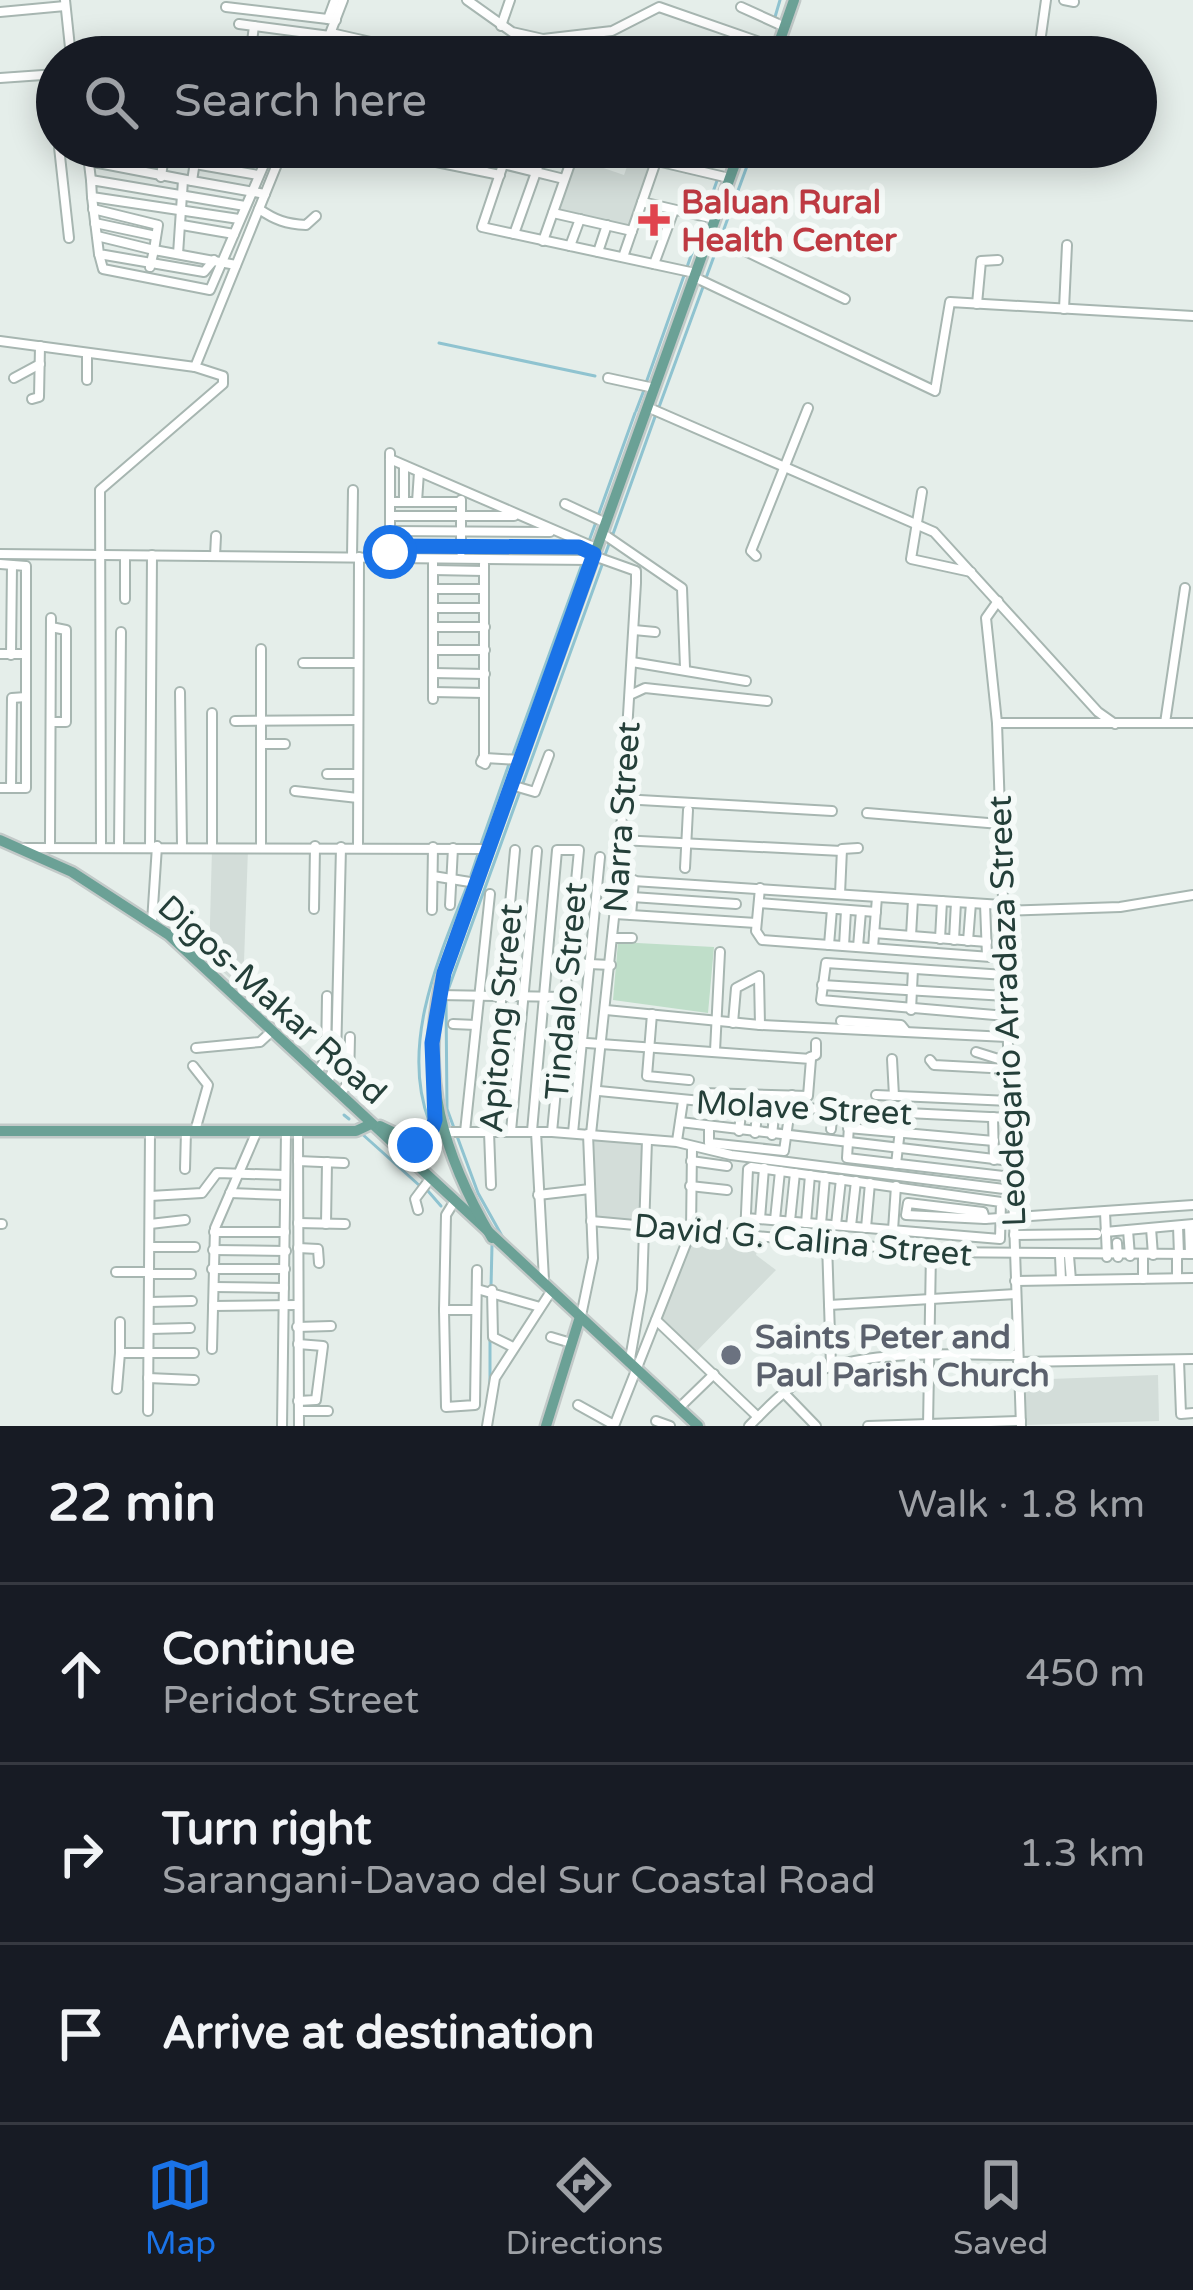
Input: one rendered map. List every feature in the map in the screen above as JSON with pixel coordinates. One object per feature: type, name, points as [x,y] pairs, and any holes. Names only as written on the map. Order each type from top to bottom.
[{"type":"main road","points":[[781,36],[794,0]]},
{"type":"main road","points":[[0,1131],[361,1131],[371,1124],[420,1144],[432,1135],[431,1057],[476,883],[519,788],[517,759],[733,168]]},
{"type":"main road","name":"Digos-Makar Road","points":[[0,840],[152,922],[547,1290],[634,1362],[698,1426]]},
{"type":"main road","points":[[435,1102],[453,1132],[461,1185],[492,1238]]},
{"type":"main road","points":[[546,1426],[580,1320]]},
{"type":"street","points":[[330,34],[339,0]]},
{"type":"street","points":[[467,0],[501,26],[533,36]]},
{"type":"street","points":[[501,26],[510,0]]},
{"type":"street","points":[[1041,36],[1046,0]]},
{"type":"street","points":[[0,12],[22,5],[65,3],[69,36]]},
{"type":"street","points":[[573,36],[612,32],[658,7],[733,36]]},
{"type":"street","points":[[741,7],[785,27]]},
{"type":"street","points":[[226,8],[332,19]]},
{"type":"street","points":[[239,24],[340,36]]},
{"type":"street","points":[[253,36],[254,26]]},
{"type":"street","points":[[0,78],[36,75]]},
{"type":"street","points":[[61,168],[69,238]]},
{"type":"street","points":[[89,168],[103,269],[208,291],[262,168]]},
{"type":"street","points":[[122,168],[265,194]]},
{"type":"street","points":[[161,176],[162,168]]},
{"type":"street","points":[[178,254],[183,196],[193,168]]},
{"type":"street","points":[[218,168],[258,175]]},
{"type":"street","points":[[195,367],[276,168]]},
{"type":"street","points":[[487,168],[500,175]]},
{"type":"street","points":[[502,168],[482,227],[695,275],[935,392],[950,302],[1193,316]]},
{"type":"street","points":[[519,168],[564,179]]},
{"type":"street","points":[[514,234],[536,168]]},
{"type":"street","points":[[543,241],[568,168]]},
{"type":"street","points":[[622,257],[654,168]]},
{"type":"street","points":[[688,168],[729,178]]},
{"type":"street","points":[[91,180],[245,206]]},
{"type":"street","points":[[92,197],[239,219]]},
{"type":"street","points":[[642,202],[715,219]]},
{"type":"street","points":[[259,208],[274,220],[301,225],[316,217]]},
{"type":"street","points":[[94,209],[155,221],[147,278]]},
{"type":"street","points":[[654,264],[674,210]]},
{"type":"street","points":[[553,213],[632,231]]},
{"type":"street","points":[[570,246],[580,219]]},
{"type":"street","points":[[95,223],[156,236]]},
{"type":"street","points":[[182,225],[234,234]]},
{"type":"street","points":[[598,252],[607,225]]},
{"type":"street","points":[[710,234],[845,299]]},
{"type":"street","points":[[97,236],[236,266]]},
{"type":"street","points":[[1064,309],[1067,245]]},
{"type":"street","points":[[99,254],[206,272],[219,261]]},
{"type":"street","points":[[188,270],[201,259]]},
{"type":"street","points":[[977,304],[981,260],[998,260]]},
{"type":"street","points":[[0,341],[195,367],[223,376],[224,382],[100,488],[100,846]]},
{"type":"street","points":[[32,399],[39,397],[40,346]]},
{"type":"street","points":[[87,353],[87,380]]},
{"type":"street","points":[[14,378],[40,364]]},
{"type":"street","points":[[608,378],[654,388]]},
{"type":"street","points":[[647,407],[934,532],[1110,722]]},
{"type":"street","points":[[756,556],[751,551],[808,408]]},
{"type":"street","points":[[580,544],[390,549],[390,456],[558,532],[580,544],[594,555]]},
{"type":"street","points":[[404,466],[404,502]]},
{"type":"street","points":[[417,502],[419,472]]},
{"type":"street","points":[[433,502],[434,478]]},
{"type":"street","points":[[447,484],[447,502]]},
{"type":"street","points":[[353,490],[358,848]]},
{"type":"street","points":[[461,490],[461,549]]},
{"type":"street","points":[[922,492],[912,561],[971,572]]},
{"type":"street","points":[[390,502],[461,502]]},
{"type":"street","points":[[565,504],[682,588],[686,668]]},
{"type":"street","points":[[390,516],[522,516]]},
{"type":"street","points":[[390,531],[558,532]]},
{"type":"street","points":[[215,556],[216,536]]},
{"type":"street","points":[[0,554],[594,555]]},
{"type":"street","points":[[152,555],[152,922]]},
{"type":"street","name":"Narra Street","points":[[580,1320],[591,1285],[590,1134],[599,1091],[619,880],[636,571],[594,555]]},
{"type":"street","points":[[125,556],[125,599]]},
{"type":"street","points":[[0,564],[26,566],[29,788],[5,788],[12,698]]},
{"type":"street","points":[[11,655],[12,565]]},
{"type":"street","points":[[484,693],[434,696],[434,566],[484,567],[485,762],[517,759]]},
{"type":"street","points":[[1165,723],[1185,588]]},
{"type":"street","points":[[434,590],[484,590]]},
{"type":"street","name":"Leodegario Arradaza Street","points":[[998,602],[986,617],[997,723],[1021,1423]]},
{"type":"street","points":[[434,608],[484,608]]},
{"type":"street","points":[[50,845],[51,623],[65,630],[66,676],[66,722],[51,722]]},
{"type":"street","points":[[434,627],[485,627]]},
{"type":"street","points":[[458,627],[459,650]]},
{"type":"street","points":[[634,630],[655,632]]},
{"type":"street","points":[[119,846],[121,632]]},
{"type":"street","points":[[432,643],[484,650]]},
{"type":"street","points":[[261,649],[261,845]]},
{"type":"street","points":[[0,654],[26,655]]},
{"type":"street","points":[[632,662],[746,681]]},
{"type":"street","points":[[303,663],[358,663]]},
{"type":"street","points":[[434,674],[484,674]]},
{"type":"street","points":[[630,695],[645,688],[767,701]]},
{"type":"street","points":[[180,692],[182,846]]},
{"type":"street","points":[[0,698],[26,698]]},
{"type":"street","points":[[212,713],[212,846]]},
{"type":"street","points":[[235,721],[358,720]]},
{"type":"street","points":[[997,723],[1193,723]]},
{"type":"street","points":[[261,744],[285,744]]},
{"type":"street","points":[[519,788],[536,791],[548,755]]},
{"type":"street","points":[[328,774],[358,774]]},
{"type":"street","points":[[295,791],[358,799]]},
{"type":"street","points":[[622,799],[832,812]]},
{"type":"street","points":[[685,868],[688,810]]},
{"type":"street","points":[[867,813],[1000,824]]},
{"type":"street","points":[[620,840],[701,836],[842,851],[858,848]]},
{"type":"street","points":[[314,909],[315,846]]},
{"type":"street","points":[[328,1083],[336,1060],[340,847]]},
{"type":"street","points":[[432,910],[434,847]]},
{"type":"street","points":[[22,848],[488,849]]},
{"type":"street","points":[[450,904],[453,848]]},
{"type":"street","name":"Apitong Street","points":[[490,1185],[489,1132],[515,850]]},
{"type":"street","name":"Tindalo Street","points":[[544,997],[557,850],[579,850],[552,1132]]},
{"type":"street","points":[[511,1131],[537,851]]},
{"type":"street","points":[[840,894],[842,851]]},
{"type":"street","points":[[572,1133],[600,856]]},
{"type":"street","points":[[433,876],[476,883]]},
{"type":"street","points":[[619,880],[1002,908],[1120,907],[1193,895]]},
{"type":"street","points":[[631,915],[634,880]]},
{"type":"street","points":[[734,921],[737,886]]},
{"type":"street","points":[[760,889],[756,923],[762,940],[1004,958]]},
{"type":"street","points":[[490,894],[476,1025],[453,1132],[552,1132],[677,1142],[692,1149],[1012,1190]]},
{"type":"street","points":[[632,897],[736,904]]},
{"type":"street","points":[[873,948],[877,897]]},
{"type":"street","points":[[910,936],[913,900]]},
{"type":"street","points":[[940,939],[942,901]]},
{"type":"street","points":[[954,940],[956,902]]},
{"type":"street","points":[[759,903],[876,912]]},
{"type":"street","points":[[968,940],[970,903]]},
{"type":"street","points":[[985,904],[987,956]]},
{"type":"street","points":[[829,945],[832,909]]},
{"type":"street","points":[[844,946],[846,910]]},
{"type":"street","points":[[858,947],[861,911]]},
{"type":"street","points":[[615,914],[756,923]]},
{"type":"street","points":[[874,933],[987,942]]},
{"type":"street","points":[[613,938],[632,938]]},
{"type":"street","points":[[715,1051],[719,952]]},
{"type":"street","points":[[567,963],[610,965]]},
{"type":"street","points":[[1005,976],[824,964],[821,1002],[1006,1016]]},
{"type":"street","points":[[911,1010],[913,969]]},
{"type":"street","points":[[733,1023],[736,988],[759,976],[760,1025]]},
{"type":"street","points":[[822,985],[1006,996]]},
{"type":"street","points":[[445,995],[563,998]]},
{"type":"street","points":[[317,1073],[326,1058],[327,996]]},
{"type":"street","points":[[487,1426],[494,1378],[547,1290],[534,1132],[544,997]]},
{"type":"street","points":[[606,1010],[760,1025],[873,1025],[1007,1037]]},
{"type":"street","points":[[652,1014],[647,1076],[688,1080]]},
{"type":"street","points":[[453,1024],[476,1025]]},
{"type":"street","points":[[196,1048],[260,1042],[272,1031]]},
{"type":"street","points":[[340,1094],[349,1081],[350,1037]]},
{"type":"street","points":[[559,1041],[810,1057]]},
{"type":"street","points":[[702,1093],[809,1095],[810,1057],[816,1043]]},
{"type":"street","points":[[976,1052],[1008,1065]]},
{"type":"street","points":[[892,1060],[894,1096]]},
{"type":"street","points":[[930,1060],[934,1065],[1008,1065]]},
{"type":"street","points":[[185,1169],[191,1131],[208,1085],[193,1066]]},
{"type":"street","name":"Molave Street","points":[[599,1091],[742,1105],[1010,1118]]},
{"type":"street","points":[[709,1127],[708,1142],[784,1151],[792,1095]]},
{"type":"street","points":[[876,1095],[1010,1101]]},
{"type":"street","points":[[677,1142],[683,1101]]},
{"type":"street","points":[[739,1131],[742,1105]]},
{"type":"street","points":[[755,1133],[758,1106]]},
{"type":"street","points":[[772,1135],[775,1107]]},
{"type":"street","points":[[831,1130],[833,1109]]},
{"type":"street","points":[[850,1110],[847,1158],[1012,1177]]},
{"type":"street","points":[[896,1164],[902,1113]]},
{"type":"street","points":[[993,1117],[994,1160]]},
{"type":"street","points":[[680,1122],[1012,1161]]},
{"type":"street","points":[[848,1128],[994,1141]]},
{"type":"street","points":[[212,1349],[214,1232],[257,1131]]},
{"type":"street","points":[[292,1131],[298,1161],[299,1426]]},
{"type":"street","points":[[282,1426],[284,1195],[292,1131]]},
{"type":"street","points":[[148,1411],[150,1132]]},
{"type":"street","points":[[578,1405],[614,1426],[634,1362],[646,1226],[647,1140]]},
{"type":"street","points":[[634,1362],[691,1231],[692,1149]]},
{"type":"street","points":[[298,1161],[344,1162]]},
{"type":"street","points":[[691,1161],[727,1166]]},
{"type":"street","points":[[326,1224],[327,1162]]},
{"type":"street","points":[[745,1235],[748,1167],[998,1198],[1001,1220],[1000,1239],[746,1218]]},
{"type":"street","points":[[760,1219],[764,1168]]},
{"type":"street","points":[[775,1220],[780,1171]]},
{"type":"street","points":[[790,1222],[795,1173]]},
{"type":"street","points":[[150,1196],[202,1193],[210,1189],[216,1174],[285,1175]]},
{"type":"street","points":[[806,1222],[809,1174]]},
{"type":"street","points":[[820,1224],[825,1177]]},
{"type":"street","points":[[418,1210],[415,1198],[430,1179]]},
{"type":"street","points":[[836,1225],[841,1179]]},
{"type":"street","points":[[851,1226],[856,1181]]},
{"type":"street","points":[[870,1183],[877,1247]]},
{"type":"street","points":[[690,1186],[727,1190]]},
{"type":"street","points":[[893,1230],[896,1186]]},
{"type":"street","points":[[538,1195],[590,1190]]},
{"type":"street","points":[[230,1193],[284,1195]]},
{"type":"street","points":[[454,1202],[446,1215],[446,1407],[474,1407],[477,1270]]},
{"type":"street","points":[[893,1207],[906,1208],[906,1215],[1013,1220],[1193,1205]]},
{"type":"street","points":[[1143,1279],[1151,1228],[1148,1209]]},
{"type":"street","points":[[1105,1213],[1101,1233],[1120,1279]]},
{"type":"street","points":[[150,1224],[185,1220]]},
{"type":"street","name":"David G. Calina Street","points":[[591,1221],[1015,1257],[1192,1254]]},
{"type":"street","points":[[298,1223],[345,1224]]},
{"type":"street","points":[[1014,1235],[1187,1225]]},
{"type":"street","points":[[1187,1225],[1192,1254]]},
{"type":"street","points":[[1177,1278],[1187,1225]]},
{"type":"street","points":[[1089,1280],[1128,1230]]},
{"type":"street","points":[[214,1232],[285,1232]]},
{"type":"street","points":[[827,1243],[831,1366]]},
{"type":"street","points":[[1107,1280],[1108,1257],[1118,1243]]},
{"type":"street","points":[[150,1247],[194,1247]]},
{"type":"street","points":[[297,1264],[317,1263],[318,1249],[298,1248]]},
{"type":"street","points":[[213,1250],[286,1251]]},
{"type":"street","points":[[928,1423],[931,1252]]},
{"type":"street","points":[[1065,1256],[1066,1280]]},
{"type":"street","points":[[212,1269],[285,1269]]},
{"type":"street","points":[[116,1272],[191,1274]]},
{"type":"street","points":[[1015,1282],[1193,1278]]},
{"type":"street","points":[[213,1287],[284,1288]]},
{"type":"street","points":[[477,1289],[540,1307]]},
{"type":"street","points":[[492,1290],[493,1337],[513,1347]]},
{"type":"street","points":[[829,1306],[1016,1294]]},
{"type":"street","points":[[149,1302],[192,1301]]},
{"type":"street","points":[[213,1306],[297,1306]]},
{"type":"street","points":[[444,1310],[476,1310]]},
{"type":"street","points":[[656,1320],[758,1417]]},
{"type":"street","points":[[117,1390],[119,1322]]},
{"type":"street","points":[[297,1327],[331,1326]]},
{"type":"street","points":[[149,1329],[190,1328]]},
{"type":"street","points":[[551,1337],[571,1343]]},
{"type":"street","points":[[298,1344],[323,1346],[316,1400],[298,1406]]},
{"type":"street","points":[[120,1353],[194,1353]]},
{"type":"street","points":[[749,1426],[785,1394],[831,1366],[929,1356],[1193,1359]]},
{"type":"street","points":[[1179,1360],[1181,1416],[1193,1413]]},
{"type":"street","points":[[298,1366],[320,1368]]},
{"type":"street","points":[[656,1421],[672,1426],[681,1409],[714,1374]]},
{"type":"street","points":[[148,1378],[194,1380]]},
{"type":"street","points":[[785,1394],[816,1426]]},
{"type":"street","points":[[298,1406],[328,1412]]},
{"type":"street","points":[[868,1426],[1021,1423]]},
{"type":"shaded area","points":[[571,168],[603,168],[624,175],[626,168],[650,168],[631,228],[556,211]]},
{"type":"shaded area","points":[[212,849],[248,849],[243,990],[209,959]]},
{"type":"shaded area","points":[[594,1136],[646,1143],[643,1224],[596,1219]]},
{"type":"shaded area","points":[[693,1233],[761,1238],[756,1255],[776,1270],[695,1353],[659,1318]]},
{"type":"shaded area","points":[[1158,1375],[1159,1421],[1024,1425],[1023,1380]]},
{"type":"green space","points":[[618,942],[714,947],[708,1013],[613,1000]]},
{"type":"waterway","points":[[775,17],[780,0]]},
{"type":"waterway","points":[[706,278],[746,168]]},
{"type":"waterway","points":[[705,214],[718,178]]},
{"type":"waterway","points":[[646,383],[704,219]]},
{"type":"waterway","points":[[659,407],[703,287]]},
{"type":"waterway","points":[[439,343],[595,376]]},
{"type":"waterway","points":[[636,411],[644,390]]},
{"type":"waterway","points":[[598,516],[635,413]]},
{"type":"waterway","points":[[613,534],[656,414]]},
{"type":"waterway","points":[[589,541],[596,522]]},
{"type":"waterway","points":[[605,555],[609,544]]},
{"type":"waterway","points":[[513,754],[582,564]]},
{"type":"waterway","points":[[448,990],[602,565]]},
{"type":"waterway","points":[[481,844],[509,764]]},
{"type":"waterway","points":[[471,875],[478,854]]},
{"type":"waterway","points":[[429,1121],[421,1092],[421,1032],[435,971],[467,886]]},
{"type":"waterway","points":[[446,999],[447,1109],[478,1193],[502,1236]]},
{"type":"waterway","points":[[344,1115],[349,1119]]},
{"type":"waterway","points":[[361,1133],[420,1186]]},
{"type":"waterway","points":[[405,1147],[422,1150],[436,1138]]},
{"type":"waterway","points":[[428,1191],[441,1206]]},
{"type":"waterway","points":[[491,1287],[492,1245]]},
{"type":"waterway","points":[[490,1339],[490,1389]]},
{"type":"place","name":"Baluan Rural Health Center","points":[[654,220]]},
{"type":"place","name":"Saints Peter and Paul Parish Church","points":[[731,1355]]},
{"type":"route","points":[[390,552],[390,546],[579,547],[594,554],[446,965],[432,1043],[434,1125],[429,1139],[415,1145]]}]
